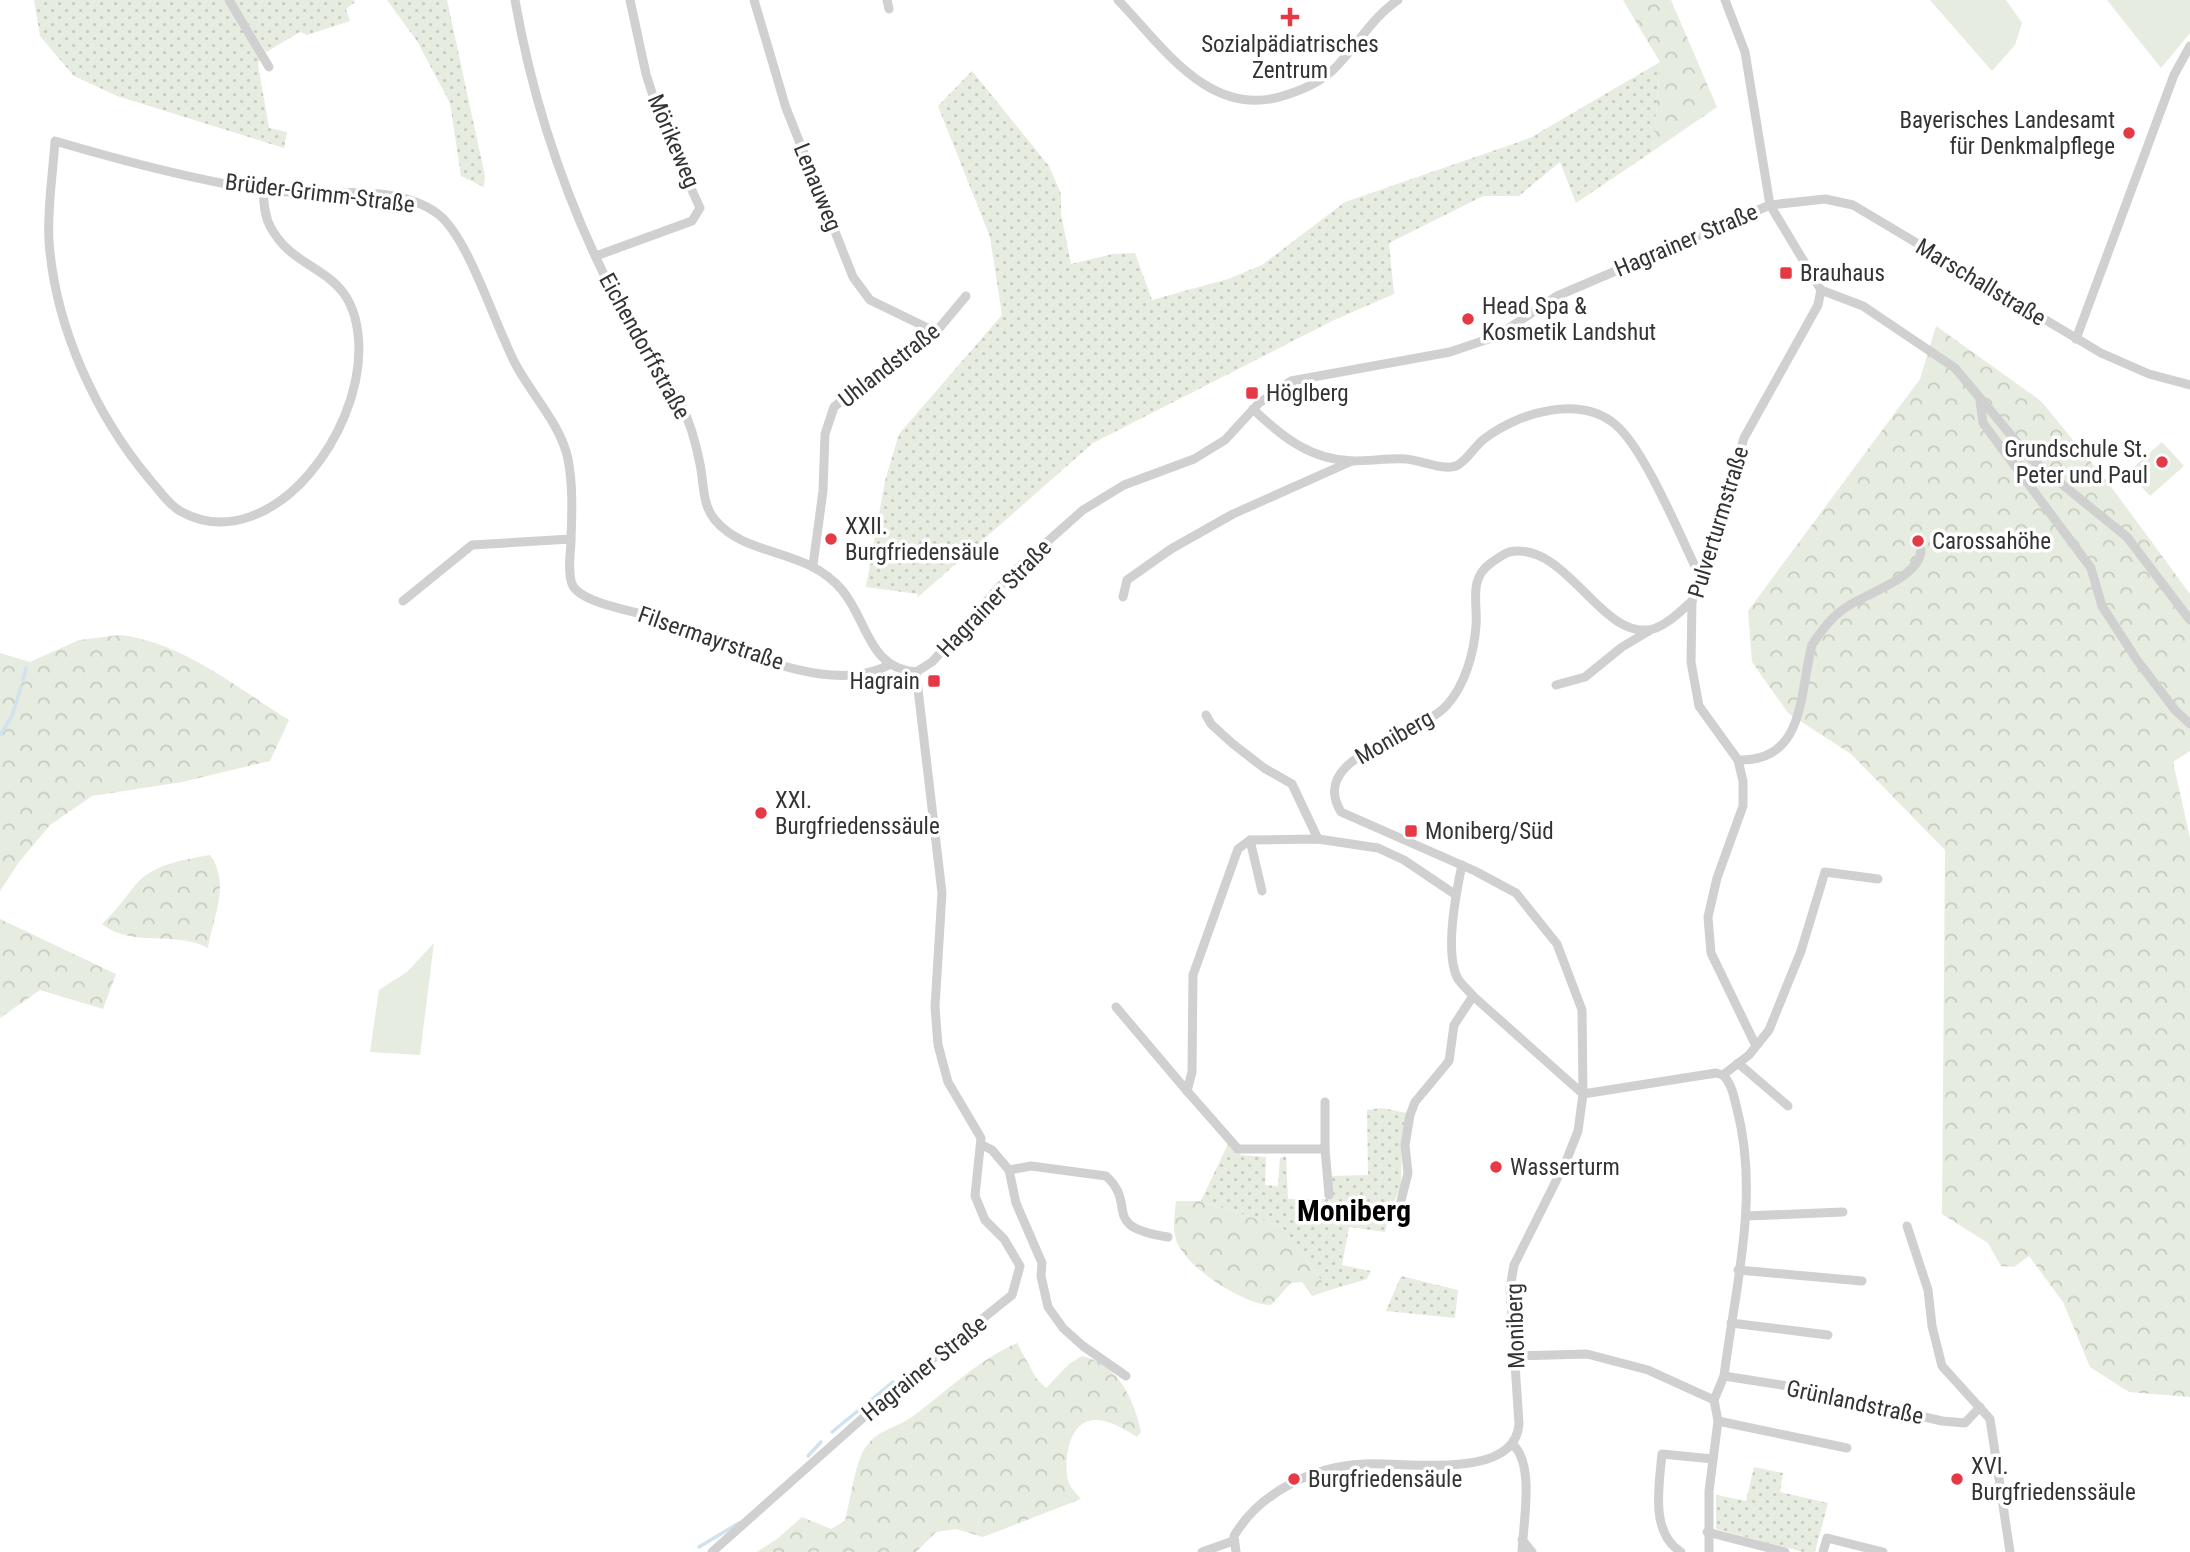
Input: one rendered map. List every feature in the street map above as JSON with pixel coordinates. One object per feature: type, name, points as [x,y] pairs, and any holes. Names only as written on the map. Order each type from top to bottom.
[{"type":"street","points":[[229,0],[269,67]]},
{"type":"street","name":"Eichendorffstraße","points":[[515,0],[546,125],[575,209],[636,337],[681,403],[695,443],[707,506],[713,517],[733,536],[813,565],[843,591],[871,643],[889,665]]},
{"type":"street","name":"Mörikeweg","points":[[596,256],[692,221],[701,208],[661,121],[646,74],[630,0]]},
{"type":"street","name":"Lenauweg","points":[[754,0],[786,108],[853,276],[870,300],[936,332]]},
{"type":"street","points":[[1118,0],[1198,83],[1219,94],[1252,103],[1273,100],[1303,89],[1330,73],[1376,19],[1398,0]]},
{"type":"street","points":[[1725,0],[1745,52],[1770,205],[1821,290],[1863,306],[1955,368],[2031,458],[2127,537],[2190,620]]},
{"type":"street","points":[[2076,339],[2174,75],[2190,46]]},
{"type":"street","name":"Brüder-Grimm-Straße","points":[[263,190],[266,218],[279,240],[328,275],[347,296],[356,324],[359,348],[356,375],[342,423],[318,464],[303,482],[259,516],[216,523],[180,511],[167,500],[115,433],[86,376],[68,327],[49,241],[55,141],[156,170],[263,190],[345,193],[414,200],[448,222],[460,238],[493,320],[516,367],[563,444],[571,475],[570,571],[577,591]]},
{"type":"street","name":"Marschallstraße","points":[[1770,205],[1825,199],[1853,205],[2076,339],[2130,367],[2190,385]]},
{"type":"street","name":"Hagrainer Straße","points":[[712,1552],[890,1394],[1012,1295],[1019,1277],[1017,1258],[985,1220],[975,1196],[982,1146],[978,1130],[948,1082],[938,1045],[935,1007],[942,893],[916,672],[932,662],[1011,574],[1083,510],[1124,485],[1194,460],[1225,440],[1253,409],[1291,381],[1450,352],[1497,336],[1557,296],[1770,205]]},
{"type":"street","name":"Pulverturmstraße","points":[[1756,1046],[1711,953],[1708,917],[1717,878],[1742,806],[1743,782],[1738,760],[1699,706],[1691,662],[1692,601],[1744,438],[1818,305],[1821,290]]},
{"type":"street","name":"Uhlandstraße","points":[[813,565],[828,417],[841,400],[888,370],[936,332],[966,296]]},
{"type":"street","points":[[1980,399],[1983,423],[2091,568],[2102,606],[2137,660],[2175,710],[2190,724]]},
{"type":"street","points":[[1253,409],[1292,444],[1352,461],[1408,459],[1457,466],[1483,439],[1504,426],[1557,409],[1595,413],[1608,419],[1629,438],[1701,579]]},
{"type":"street","points":[[1123,597],[1128,580],[1171,549],[1233,514],[1352,461]]},
{"type":"street","points":[[403,601],[472,545],[571,539]]},
{"type":"street","points":[[1738,760],[1764,759],[1778,752],[1792,728],[1807,677],[1809,653],[1817,637],[1844,608],[1896,580],[1919,560],[1921,550]]},
{"type":"street","name":"Moniberg","points":[[1513,1445],[1518,1437],[1519,1424],[1510,1288],[1514,1265],[1578,1131],[1583,1094],[1582,1010],[1557,944],[1516,893],[1462,865],[1340,812],[1334,800],[1333,787],[1337,776],[1354,758],[1407,733],[1446,707],[1457,691],[1471,657],[1476,625],[1474,593],[1485,568],[1506,553],[1527,551],[1547,558],[1608,613],[1632,628],[1654,629]]},
{"type":"street","name":"Filsermayrstraße","points":[[577,591],[593,600],[663,620],[727,648],[784,666],[848,675],[874,672],[889,665]]},
{"type":"street","points":[[1556,685],[1585,677],[1622,647],[1675,617],[1692,601]]},
{"type":"street","points":[[889,665],[916,672]]},
{"type":"street","points":[[1206,715],[1233,744],[1264,768],[1292,784],[1318,839]]},
{"type":"street","points":[[1187,1091],[1192,1072],[1194,975],[1238,849],[1250,840],[1318,839],[1378,848],[1404,860],[1456,894]]},
{"type":"street","points":[[1250,840],[1262,891]]},
{"type":"street","points":[[1462,865],[1456,894],[1452,951],[1457,978],[1473,996],[1583,1094],[1716,1073],[1723,1075],[1730,1083],[1744,1136],[1747,1216],[1724,1376],[1714,1400],[1718,1421],[1707,1532],[1709,1552]]},
{"type":"street","points":[[1723,1075],[1756,1046],[1769,1030],[1785,994],[1822,876],[1828,870],[1878,879]]},
{"type":"street","points":[[1398,1213],[1408,1174],[1405,1144],[1410,1115],[1415,1102],[1448,1061],[1454,1025],[1473,996]]},
{"type":"street","points":[[1116,1007],[1238,1149],[1325,1149]]},
{"type":"street","points":[[1738,1063],[1788,1106]]},
{"type":"street","points":[[1325,1102],[1329,1195]]},
{"type":"street","name":"Hagrainer Straße","points":[[982,1146],[992,1150],[1009,1170]]},
{"type":"street","points":[[1126,1376],[1083,1346],[1063,1328],[1048,1307],[1041,1276],[1042,1263],[1016,1203],[1009,1170],[1031,1166],[1106,1176],[1114,1183],[1124,1218],[1133,1229],[1168,1237]]},
{"type":"street","points":[[1747,1216],[1843,1212]]},
{"type":"street","points":[[1907,1226],[1928,1290],[1932,1326],[1942,1366],[1990,1419],[2010,1552]]},
{"type":"street","points":[[1738,1270],[1862,1281]]},
{"type":"street","points":[[1731,1323],[1828,1335]]},
{"type":"street","points":[[1514,1356],[1587,1354],[1648,1370],[1714,1400]]},
{"type":"street","name":"Grünlandstraße","points":[[1724,1376],[1788,1386],[1941,1421],[1965,1423],[1980,1408]]},
{"type":"street","name":"Grünlandstraße","points":[[1718,1421],[1847,1448]]},
{"type":"street","points":[[1202,1552],[1233,1541],[1247,1517],[1275,1492],[1330,1470],[1365,1464],[1454,1464],[1496,1457],[1513,1445],[1523,1455],[1526,1469],[1522,1552]]},
{"type":"street","points":[[1681,1552],[1665,1539],[1660,1521],[1661,1454],[1713,1459]]},
{"type":"street","points":[[1707,1532],[1785,1552]]},
{"type":"street","points":[[1823,1552],[1827,1538],[1883,1552]]},
{"type":"street","points":[[1522,1540],[1532,1552]]},
{"type":"street","points":[[1233,1541],[1236,1552]]},
{"type":"green space","points":[[34,0],[225,0],[261,56],[258,64],[269,128],[287,132],[284,148],[117,96],[74,76],[40,36]]},
{"type":"green space","points":[[234,0],[355,2],[346,9],[350,21],[307,35],[300,32],[266,52]]},
{"type":"green space","points":[[387,0],[447,0],[485,176],[484,187],[461,176],[450,103],[417,41]]},
{"type":"green space","points":[[1623,0],[1671,0],[1717,107],[1653,151],[1660,62]]},
{"type":"green space","points":[[1930,0],[2006,0],[2022,23],[2015,45],[1992,71]]},
{"type":"green space","points":[[2107,0],[2190,0],[2190,33],[2161,68]]},
{"type":"green space","points":[[1660,62],[1653,151],[1576,203],[1560,162],[1519,196],[1483,196],[1389,243],[1394,294],[1332,321],[1093,443],[917,598],[918,594],[866,587],[885,481],[899,434],[1002,315],[990,237],[938,106],[972,71],[1049,166],[1061,194],[1061,214],[1071,264],[1113,254],[1135,253],[1152,300],[1228,279],[1262,265],[1345,202],[1530,138]]},
{"type":"green space","points":[[1936,326],[2041,401],[2109,484],[2190,594],[2190,751],[2173,762],[2190,838],[2190,1397],[2129,1392],[2090,1367],[2063,1302],[2029,1256],[2014,1267],[2001,1266],[1988,1243],[1942,1214],[1945,850],[1851,754],[1788,713],[1752,662],[1748,611],[1920,379]]},
{"type":"green space","points":[[2162,442],[2184,466],[2150,496],[2128,472]]},
{"type":"green space","points":[[120,635],[143,639],[187,657],[289,720],[270,761],[182,782],[92,796],[50,825],[19,862],[0,891],[0,653],[30,662],[79,640]]},
{"type":"green space","points":[[210,855],[216,866],[220,889],[208,948],[182,940],[126,935],[102,924],[145,876],[172,863]]},
{"type":"green space","points":[[0,919],[116,974],[103,1009],[40,990],[0,1018]]},
{"type":"green space","points":[[434,943],[420,1055],[370,1052],[379,990],[407,972]]},
{"type":"green space","points":[[1382,1108],[1407,1113],[1402,1136],[1401,1187],[1390,1210],[1385,1232],[1349,1227],[1342,1265],[1371,1271],[1367,1279],[1327,1291],[1282,1227],[1201,1201],[1228,1144],[1241,1155],[1266,1157],[1265,1185],[1278,1186],[1280,1158],[1286,1156],[1288,1199],[1331,1199],[1332,1176],[1368,1175],[1367,1110]]},
{"type":"green space","points":[[1176,1201],[1201,1201],[1282,1227],[1327,1291],[1312,1296],[1302,1282],[1291,1283],[1271,1305],[1231,1291],[1202,1272],[1181,1250],[1174,1230]]},
{"type":"green space","points":[[1401,1276],[1458,1290],[1455,1318],[1386,1311]]},
{"type":"green space","points":[[1017,1343],[1036,1378],[1046,1388],[1069,1364],[1082,1356],[1095,1360],[1115,1375],[1134,1407],[1141,1432],[1137,1437],[1100,1420],[1086,1422],[1075,1432],[1068,1448],[1067,1474],[1070,1486],[1081,1499],[983,1537],[956,1529],[936,1532],[916,1552],[757,1552],[802,1517],[831,1529],[845,1521],[858,1463],[870,1441],[913,1416],[989,1358]]},
{"type":"green space","points":[[1754,1467],[1783,1473],[1780,1492],[1828,1503],[1815,1552],[1803,1552],[1716,1529],[1716,1495],[1746,1501]]},
{"type":"waterway","points":[[23,680],[26,668]]},
{"type":"waterway","points":[[0,735],[12,716],[21,687]]},
{"type":"waterway","points":[[832,1432],[893,1382]]},
{"type":"waterway","points":[[808,1456],[821,1442]]},
{"type":"waterway","points":[[699,1547],[739,1523]]},
{"type":"place","name":"Sozialpädiatrisches Zentrum","points":[[1290,17]]},
{"type":"place","name":"Bayerisches Landesamt für Denkmalpflege","points":[[2129,133]]},
{"type":"place","name":"Brauhaus","points":[[1786,273]]},
{"type":"place","name":"Head Spa & Kosmetik Landshut","points":[[1468,319]]},
{"type":"place","name":"Höglberg","points":[[1252,393]]},
{"type":"place","name":"Grundschule St. Peter und Paul","points":[[2162,462]]},
{"type":"place","name":"XXII. Burgfriedensäule","points":[[831,539]]},
{"type":"place","name":"Carossahöhe","points":[[1918,541]]},
{"type":"place","name":"Hagrain","points":[[934,681]]},
{"type":"place","name":"XXI. Burgfriedenssäule","points":[[761,813]]},
{"type":"place","name":"Moniberg/Süd","points":[[1411,831]]},
{"type":"place","name":"Wasserturm","points":[[1496,1167]]},
{"type":"place","name":"Burgfriedensäule","points":[[1294,1479]]},
{"type":"place","name":"XVI. Burgfriedenssäule","points":[[1957,1479]]},
{"type":"district","name":"Moniberg","points":[[1354,1211]]}]
